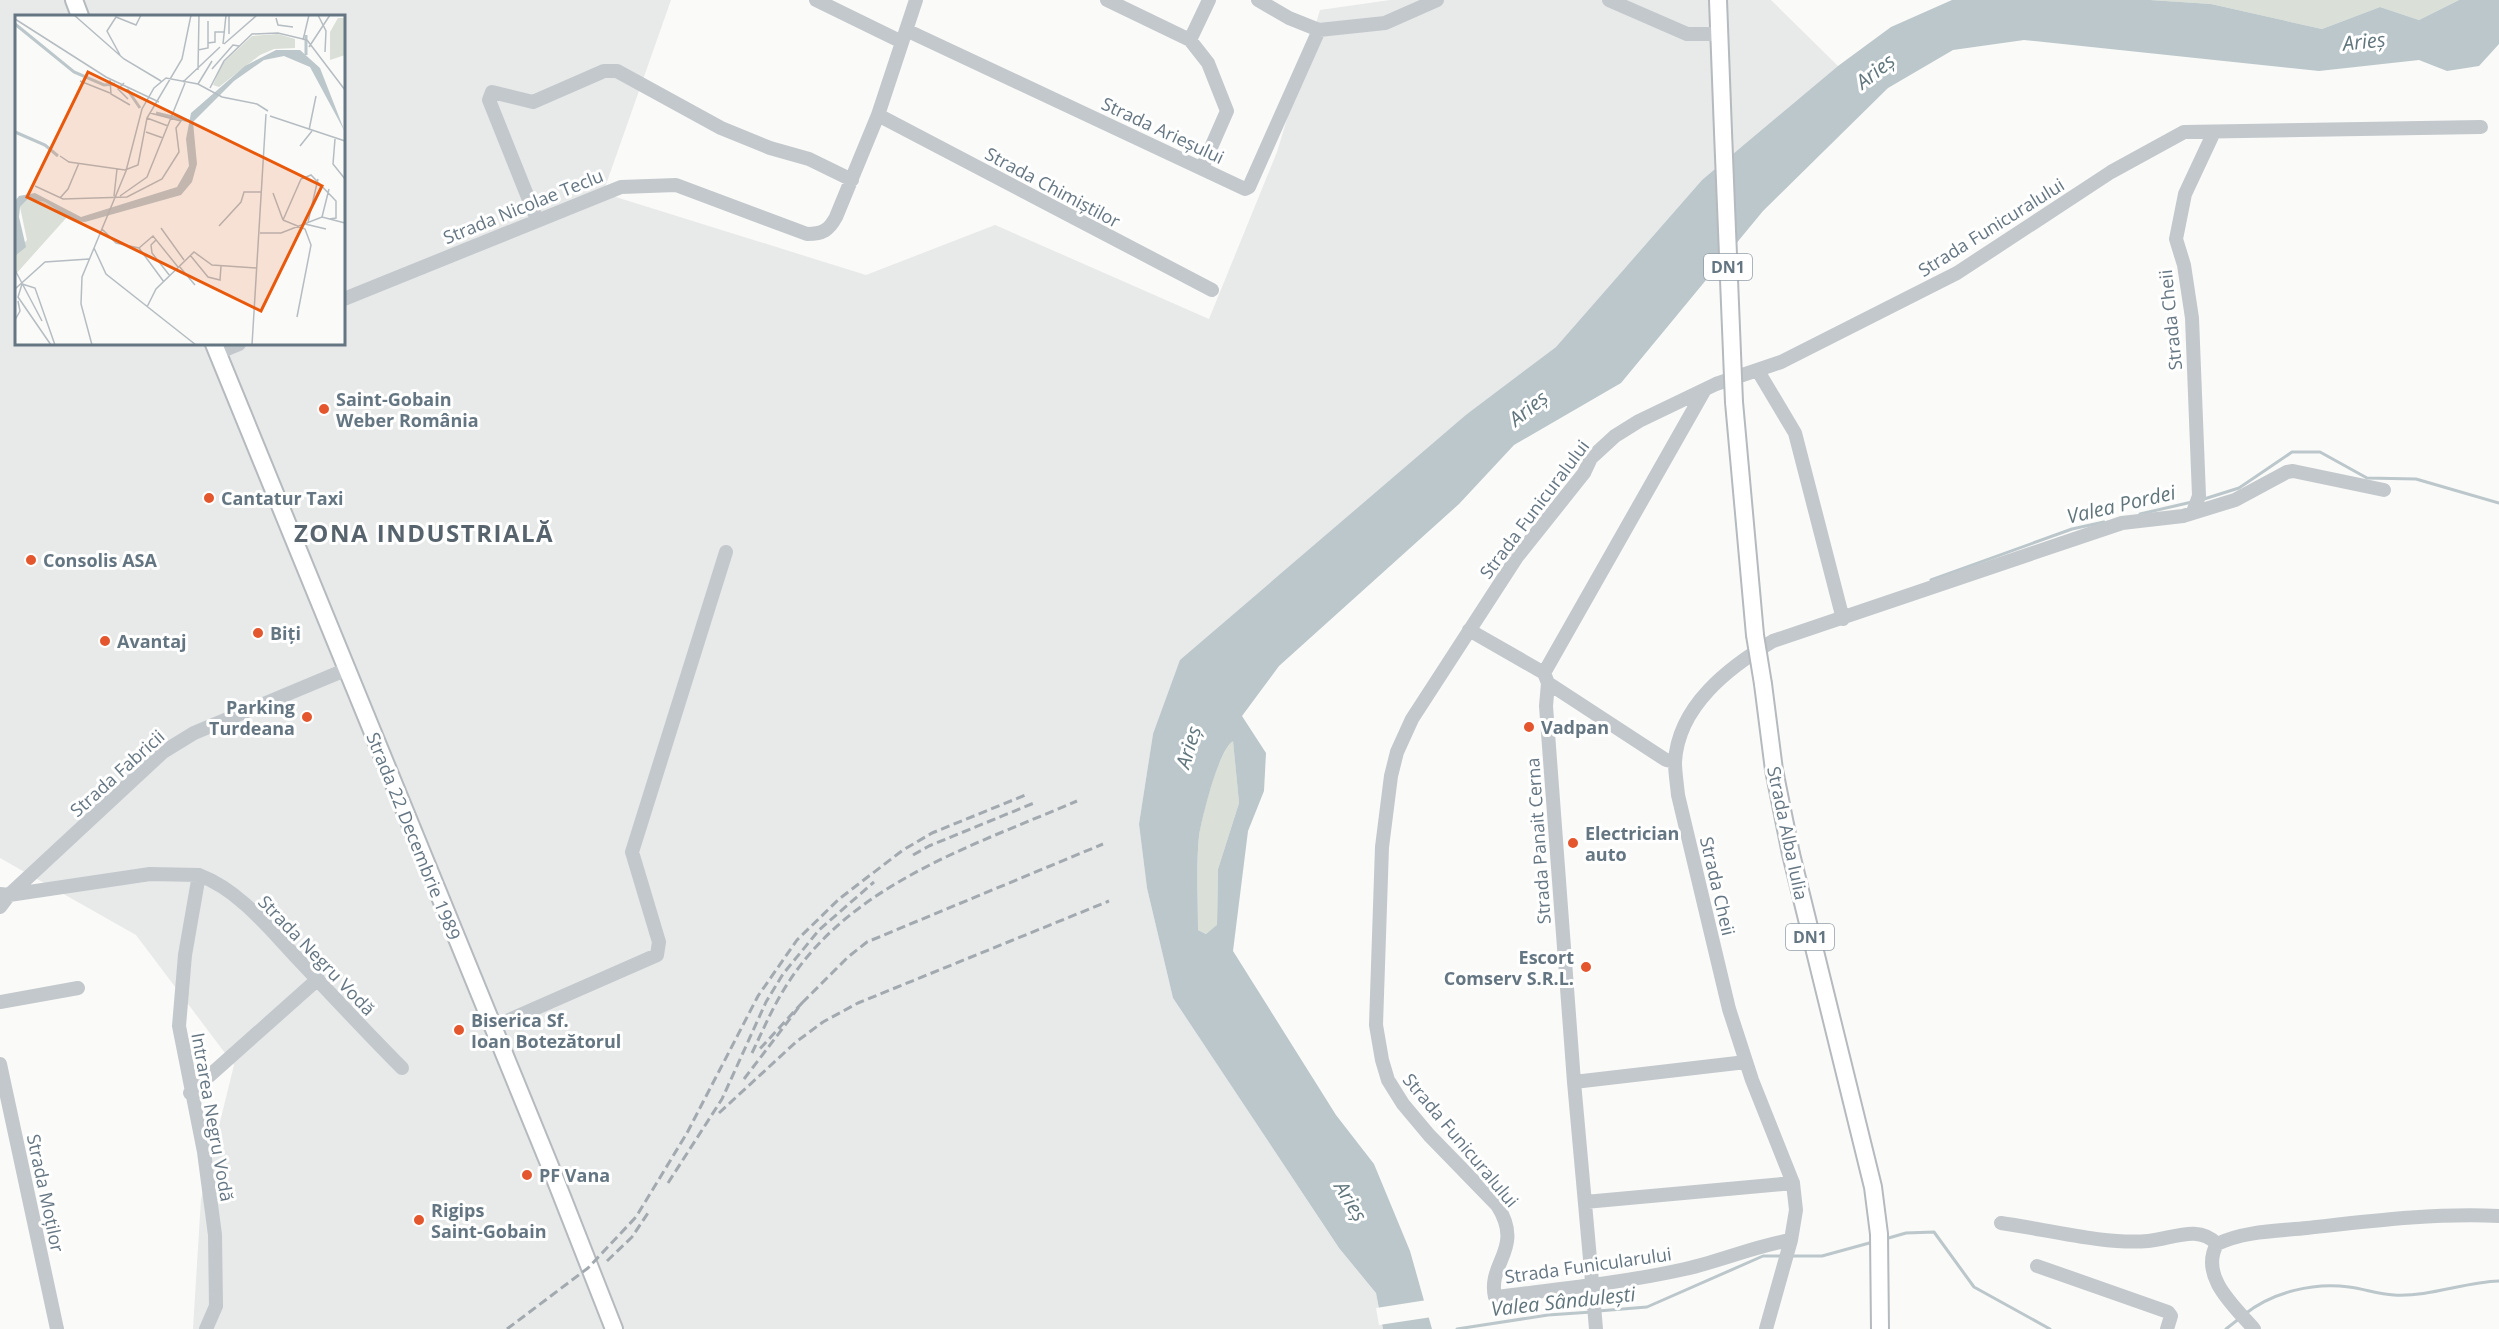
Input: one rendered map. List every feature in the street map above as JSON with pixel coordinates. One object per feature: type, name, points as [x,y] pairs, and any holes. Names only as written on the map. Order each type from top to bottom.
[{"type":"main road","points":[[74,0],[80,15]]},
{"type":"main road","name":"DN1","points":[[1718,0],[1720,34]]},
{"type":"main road","name":"Strada Alba Iulia","points":[[1720,34],[1734,402],[1755,635],[1774,770],[1791,854],[1873,1187],[1879,1234],[1880,1329]]},
{"type":"main road","name":"Strada 22 Decembrie 1989","points":[[215,348],[614,1329]]},
{"type":"street","name":"Strada Arieșului","points":[[816,0],[904,36],[1245,189],[1249,187],[1319,30]]},
{"type":"street","name":"Strada Nicolae Teclu","points":[[345,299],[621,187],[669,184],[807,234],[820,234],[830,228],[852,180],[878,115],[916,0]]},
{"type":"street","points":[[1107,0],[1190,40],[1208,63],[1227,111],[1202,168]]},
{"type":"street","points":[[1190,40],[1209,0]]},
{"type":"street","points":[[1258,0],[1289,18],[1319,30],[1385,23],[1437,0]]},
{"type":"street","points":[[1609,0],[1687,34],[1720,34]]},
{"type":"street","points":[[537,220],[489,100],[490,95],[492,92],[502,92],[533,102],[604,71],[617,71],[721,128],[770,148],[809,159],[852,180]]},
{"type":"street","name":"Strada Chimiștilor","points":[[878,115],[1212,290]]},
{"type":"street","name":"Strada Funicuralului","points":[[1495,1297],[1494,1284],[1507,1248],[1508,1229],[1504,1217],[1403,1104],[1388,1080],[1382,1060],[1376,1025],[1383,847],[1391,776],[1397,753],[1412,719],[1517,557],[1584,473],[1591,458],[1615,436],[1631,426],[1704,391],[1781,362],[1957,273],[2111,172],[2184,132],[2481,128]]},
{"type":"street","name":"Strada Cheii","points":[[2193,512],[2199,496],[2192,318],[2184,265],[2176,239],[2185,194],[2214,132]]},
{"type":"street","points":[[215,348],[233,345]]},
{"type":"street","points":[[1758,371],[1795,433],[1843,619]]},
{"type":"street","name":"Strada Panait Cerna","points":[[1596,1329],[1574,1082],[1546,706],[1546,678],[1704,391]]},
{"type":"street","name":"Strada Cheii","points":[[1766,1329],[1790,1244],[1796,1210],[1793,1183],[1746,1062],[1719,971],[1678,795],[1675,762],[1686,723],[1706,693],[1740,660],[1773,641],[2112,526],[2173,518],[2235,500],[2293,471],[2384,490]]},
{"type":"street","points":[[493,1027],[657,955],[658,942],[632,852],[726,552]]},
{"type":"street","points":[[1469,630],[1546,678],[1666,760],[1675,762]]},
{"type":"street","name":"Strada Fabricii","points":[[0,907],[4,894],[163,752],[194,733],[345,670]]},
{"type":"street","points":[[4,894],[150,874],[199,875]]},
{"type":"street","name":"Strada Negru Vodă","points":[[199,875],[223,887],[259,917],[402,1068]]},
{"type":"street","name":"Intrarea Negru Vodă","points":[[199,875],[184,955],[179,1026],[190,1093],[204,1152],[215,1235],[216,1306],[206,1329]]},
{"type":"street","points":[[190,1093],[318,979]]},
{"type":"street","points":[[0,1002],[78,987]]},
{"type":"street","points":[[1574,1082],[1746,1062]]},
{"type":"street","name":"Strada Moților","points":[[0,1064],[57,1329]]},
{"type":"street","points":[[1585,1202],[1793,1183]]},
{"type":"street","points":[[2217,1244],[2242,1235],[2377,1220],[2447,1214],[2499,1216]]},
{"type":"street","points":[[2001,1223],[2118,1241],[2147,1241],[2188,1233],[2200,1234],[2210,1236],[2217,1244]]},
{"type":"street","name":"Strada Funicularului","points":[[1495,1297],[1635,1279],[1688,1268],[1767,1244],[1790,1244]]},
{"type":"street","points":[[2217,1244],[2211,1261],[2213,1274],[2251,1326]]},
{"type":"street","points":[[2037,1266],[2168,1312],[2171,1316],[2166,1329]]},
{"type":"shaded area","points":[[0,0],[671,0],[603,193],[866,275],[995,225],[1209,319],[1277,152],[1320,10],[1390,0],[1771,0],[1838,66],[1702,180],[1556,347],[1467,414],[1153,734],[1139,824],[1147,888],[1173,998],[1339,1248],[1376,1293],[1383,1329],[193,1329],[201,1199],[234,1065],[136,935],[0,858]]},
{"type":"shaded area","points":[[2150,0],[2459,0],[2419,20],[2380,7],[2322,29],[2211,4]]},
{"type":"shaded area","points":[[1233,740],[1239,803],[1218,869],[1217,926],[1206,934],[1198,930],[1199,836],[1216,771],[1227,747]]},
{"type":"water","name":"Arieș","points":[[1952,0],[2150,0],[2211,4],[2322,29],[2380,7],[2419,20],[2459,0],[2499,0],[2499,44],[2479,66],[2447,71],[2419,60],[2319,71],[2024,40],[1953,50],[1888,88],[1763,211],[1621,383],[1514,445],[1459,504],[1279,666],[1242,716],[1266,753],[1264,791],[1248,831],[1233,951],[1336,1115],[1374,1164],[1410,1251],[1432,1329],[1383,1329],[1376,1293],[1339,1248],[1173,998],[1147,888],[1139,824],[1153,734],[1180,660],[1467,414],[1556,347],[1702,180],[1838,66],[1891,27]],"holes":[[[1233,741],[1239,803],[1218,869],[1217,925],[1206,934],[1198,930],[1199,836],[1217,770],[1222,757]]]},
{"type":"pier","points":[[1427,1300],[1432,1317],[1379,1325],[1376,1308]]},
{"type":"waterway","name":"Valea Pordei","points":[[2204,499],[2239,488],[2292,452],[2320,452],[2367,478],[2416,479],[2499,503]]},
{"type":"waterway","name":"Valea Pordei","points":[[2140,514],[2192,502]]},
{"type":"waterway","name":"Valea Pordei","points":[[1931,580],[2072,529],[2104,522]]},
{"type":"waterway","name":"Valea Sândulești","points":[[1885,1239],[1906,1233],[1934,1232],[1974,1287],[2050,1329]]},
{"type":"waterway","name":"Valea Sândulești","points":[[1791,1256],[1822,1256],[1873,1242]]},
{"type":"waterway","name":"Valea Sândulești","points":[[1598,1311],[1647,1307],[1763,1256],[1782,1256]]},
{"type":"waterway","name":"Valea Sândulești","points":[[2245,1314],[2281,1294],[2322,1286],[2407,1295],[2499,1281]]},
{"type":"waterway","name":"Valea Sândulești","points":[[1457,1329],[1548,1315],[1592,1312]]},
{"type":"waterway","name":"Valea Sândulești","points":[[2226,1329],[2240,1318]]},
{"type":"railway","points":[[507,1329],[588,1268],[636,1217],[687,1133],[758,996],[797,940],[839,899],[903,850],[932,833],[1028,794]]},
{"type":"railway","points":[[752,1053],[783,991],[809,954],[840,923],[875,896],[914,873],[954,853],[1077,801]]},
{"type":"railway","points":[[913,855],[929,846],[1034,803]]},
{"type":"railway","points":[[802,1003],[848,957],[867,942],[1103,844]]},
{"type":"railway","points":[[668,1183],[722,1099],[766,1002],[783,974],[819,930],[874,882]]},
{"type":"railway","points":[[719,1113],[796,1042],[823,1022],[858,1003],[1109,901]]},
{"type":"railway","points":[[744,1079],[802,1003],[757,1052]]},
{"type":"railway","points":[[607,1261],[632,1237],[648,1213]]},
{"type":"place","name":"Saint-Gobain Weber România","points":[[324,409]]},
{"type":"place","name":"Cantatur Taxi","points":[[209,498]]},
{"type":"place","name":"Consolis ASA","points":[[31,560]]},
{"type":"place","name":"Biți","points":[[258,633]]},
{"type":"place","name":"Avantaj","points":[[105,641]]},
{"type":"place","name":"Parking Turdeana","points":[[307,717]]},
{"type":"place","name":"Vadpan","points":[[1529,727]]},
{"type":"place","name":"Electrician auto","points":[[1573,843]]},
{"type":"place","name":"Escort Comserv S.R.L.","points":[[1586,967]]},
{"type":"place","name":"Biserica Sf. Ioan Botezătorul","points":[[459,1030]]},
{"type":"place","name":"PF Vana","points":[[527,1175]]},
{"type":"place","name":"Rigips Saint-Gobain","points":[[419,1220]]},
{"type":"district","name":"ZONA INDUSTRIALĂ","points":[[424,532]]}]
